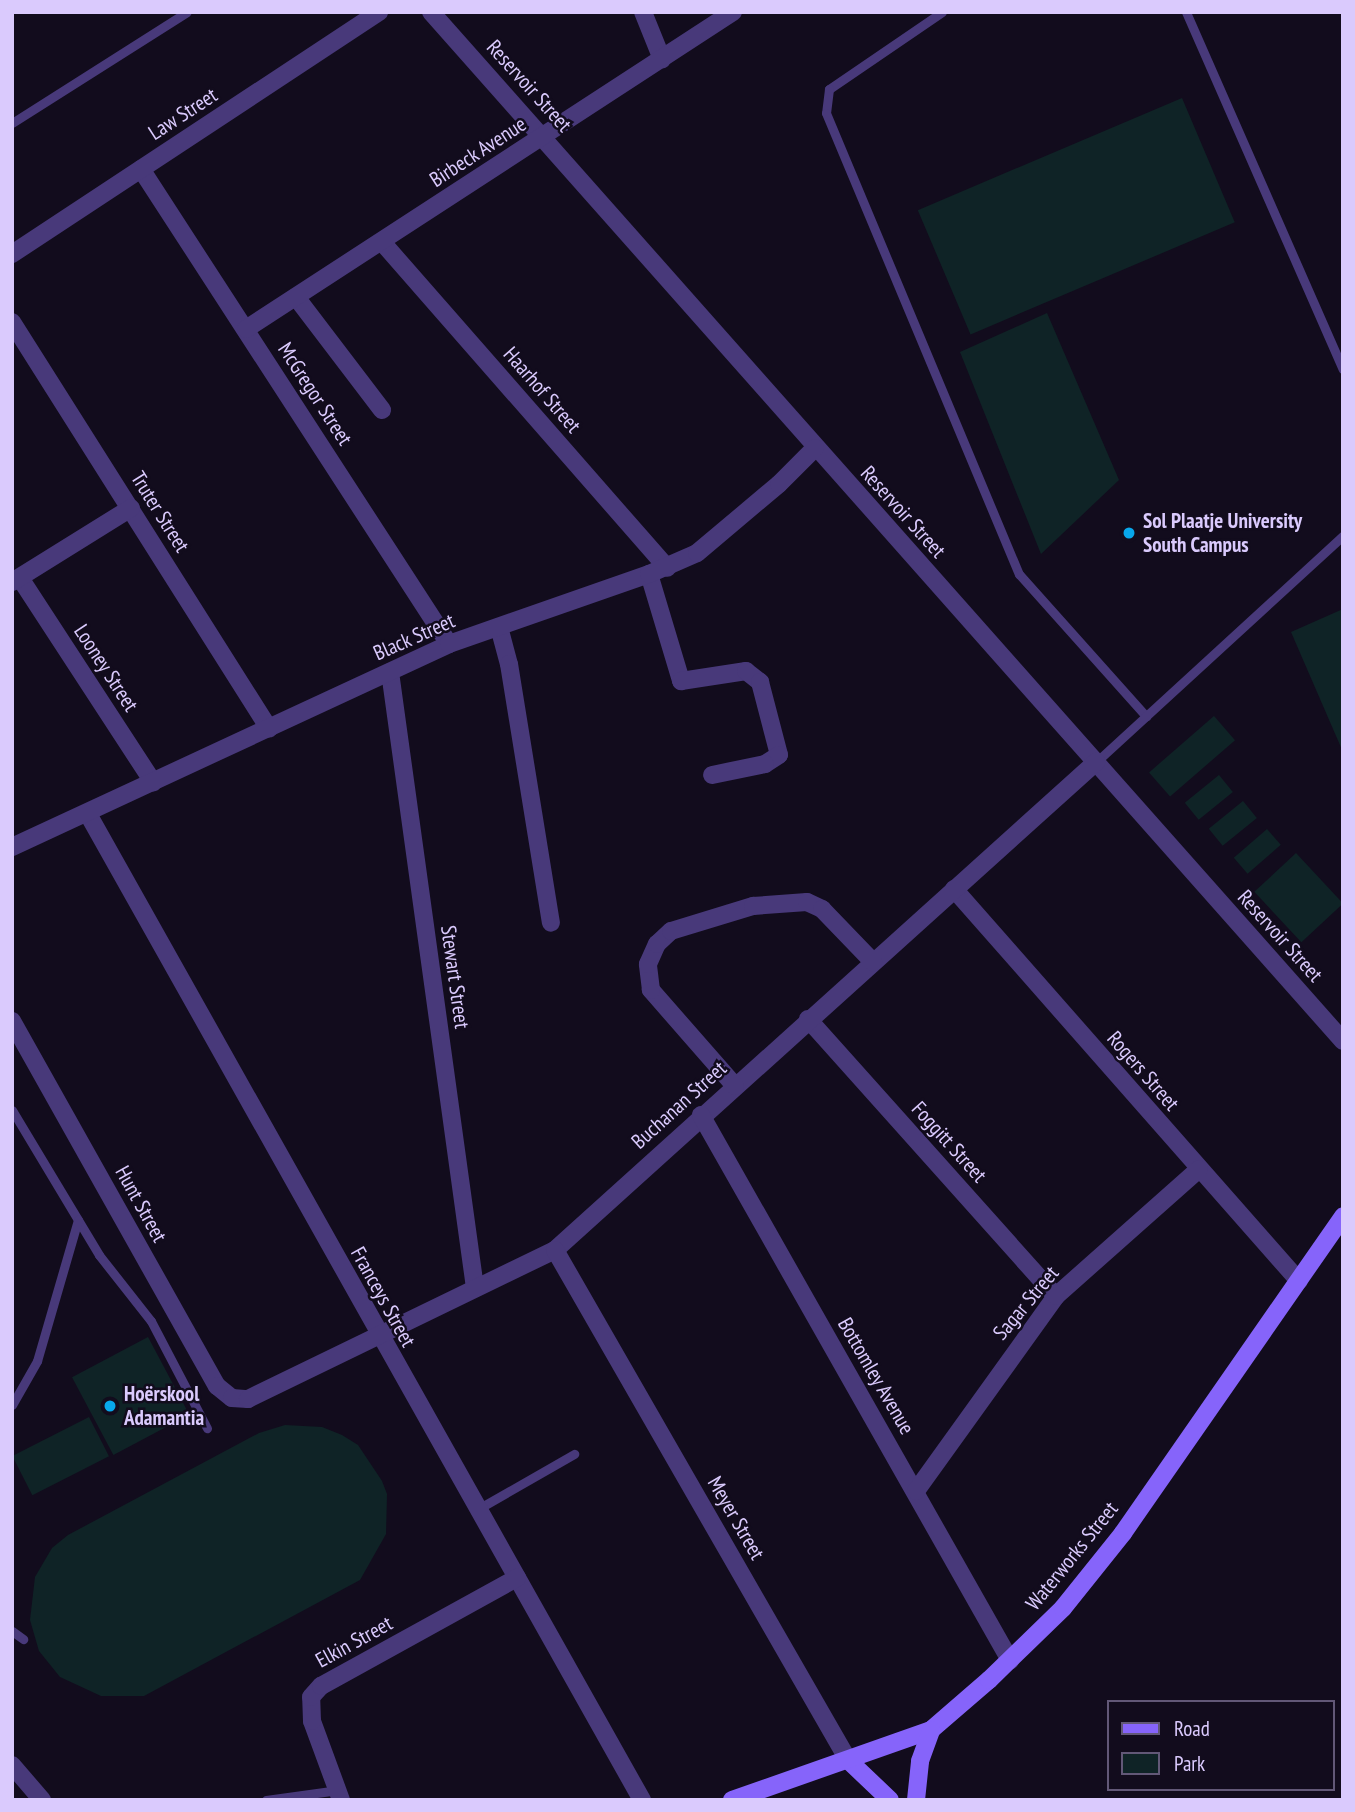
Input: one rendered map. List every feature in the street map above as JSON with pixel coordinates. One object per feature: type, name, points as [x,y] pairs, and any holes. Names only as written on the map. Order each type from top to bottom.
[{"type":"street","name":"Law Street","points":[[12,254],[379,12]]},
{"type":"street","name":"Reservoir Street","points":[[431,12],[1343,1041]]},
{"type":"street","points":[[643,12],[662,59]]},
{"type":"street","name":"Birbeck Avenue","points":[[246,328],[733,12]]},
{"type":"street","name":"McGregor Street","points":[[141,169],[449,644]]},
{"type":"street","name":"Haarhof Street","points":[[382,242],[667,568]]},
{"type":"street","points":[[296,297],[382,410]]},
{"type":"street","name":"Truter Street","points":[[12,322],[269,728]]},
{"type":"street","name":"Black Street","points":[[12,847],[449,644],[667,568],[715,541],[815,448]]},
{"type":"street","points":[[16,580],[131,509]]},
{"type":"street","points":[[649,574],[681,681],[746,671],[760,682],[779,755],[765,764],[712,775]]},
{"type":"street","name":"Looney Street","points":[[16,580],[153,782]]},
{"type":"street","points":[[499,627],[509,664],[551,923]]},
{"type":"street","name":"Stewart Street","points":[[390,672],[475,1288]]},
{"type":"street","name":"Buchanan Street","points":[[239,1400],[258,1395],[555,1250],[701,1115],[1096,762]]},
{"type":"street","name":"Franceys Street","points":[[88,814],[378,1336],[642,1800]]},
{"type":"street","name":"Rogers Street","points":[[954,889],[1299,1281]]},
{"type":"street","points":[[734,1086],[651,990],[648,964],[657,944],[671,931],[753,906],[807,902],[822,909],[873,962]]},
{"type":"street","name":"Foggitt Street","points":[[808,1020],[1056,1296]]},
{"type":"street","name":"Hunt Street","points":[[12,1021],[217,1387],[239,1400]]},
{"type":"street","name":"Bottomley Avenue","points":[[701,1115],[1010,1660]]},
{"type":"street","name":"Sagar Street","points":[[916,1490],[1056,1296],[1199,1169]]},
{"type":"street","name":"Waterworks Street","points":[[732,1800],[931,1730],[1010,1660],[1063,1608],[1123,1533],[1343,1216]]},
{"type":"street","name":"Meyer Street","points":[[555,1250],[849,1760],[890,1800]]},
{"type":"street","name":"Elkin Street","points":[[340,1795],[312,1721],[310,1697],[321,1686],[517,1578]]},
{"type":"street","points":[[916,1800],[920,1761],[931,1730]]},
{"type":"street","points":[[12,1765],[42,1800]]},
{"type":"lane","points":[[12,123],[187,12]]},
{"type":"lane","points":[[942,12],[829,89],[826,113],[1019,574],[1146,716]]},
{"type":"lane","points":[[1186,12],[1343,369]]},
{"type":"lane","points":[[1096,762],[1343,536]]},
{"type":"lane","points":[[12,1110],[111,1272],[150,1321],[206,1428]]},
{"type":"lane","points":[[12,1405],[37,1361],[78,1220]]},
{"type":"lane","points":[[478,1509],[574,1454]]},
{"type":"lane","points":[[12,1630],[23,1639]]},
{"type":"lane","points":[[266,1800],[340,1795]]},
{"type":"green space","points":[[1182,98],[1235,222],[971,334],[918,210]]},
{"type":"green space","points":[[1047,313],[1119,480],[1041,554],[960,352]]},
{"type":"green space","points":[[1343,609],[1343,752],[1291,632]]},
{"type":"green space","points":[[1214,716],[1235,740],[1170,797],[1149,772]]},
{"type":"green space","points":[[1219,775],[1233,792],[1199,820],[1185,803]]},
{"type":"green space","points":[[1243,801],[1257,818],[1223,846],[1209,829]]},
{"type":"green space","points":[[1267,829],[1281,845],[1248,874],[1234,858]]},
{"type":"green space","points":[[1296,853],[1343,903],[1301,942],[1254,892]]},
{"type":"green space","points":[[148,1337],[189,1415],[113,1455],[72,1377]]},
{"type":"green space","points":[[89,1417],[109,1456],[32,1495],[12,1456]]},
{"type":"green space","points":[[285,1425],[322,1427],[342,1435],[358,1445],[382,1481],[387,1494],[386,1534],[360,1580],[144,1696],[101,1696],[60,1677],[39,1651],[30,1620],[35,1577],[52,1548],[68,1535],[259,1433]]},
{"type":"place","name":"Sol Plaatje University South Campus","points":[[1129,533]]},
{"type":"place","name":"Hoërskool Adamantia","points":[[110,1406]]}]
